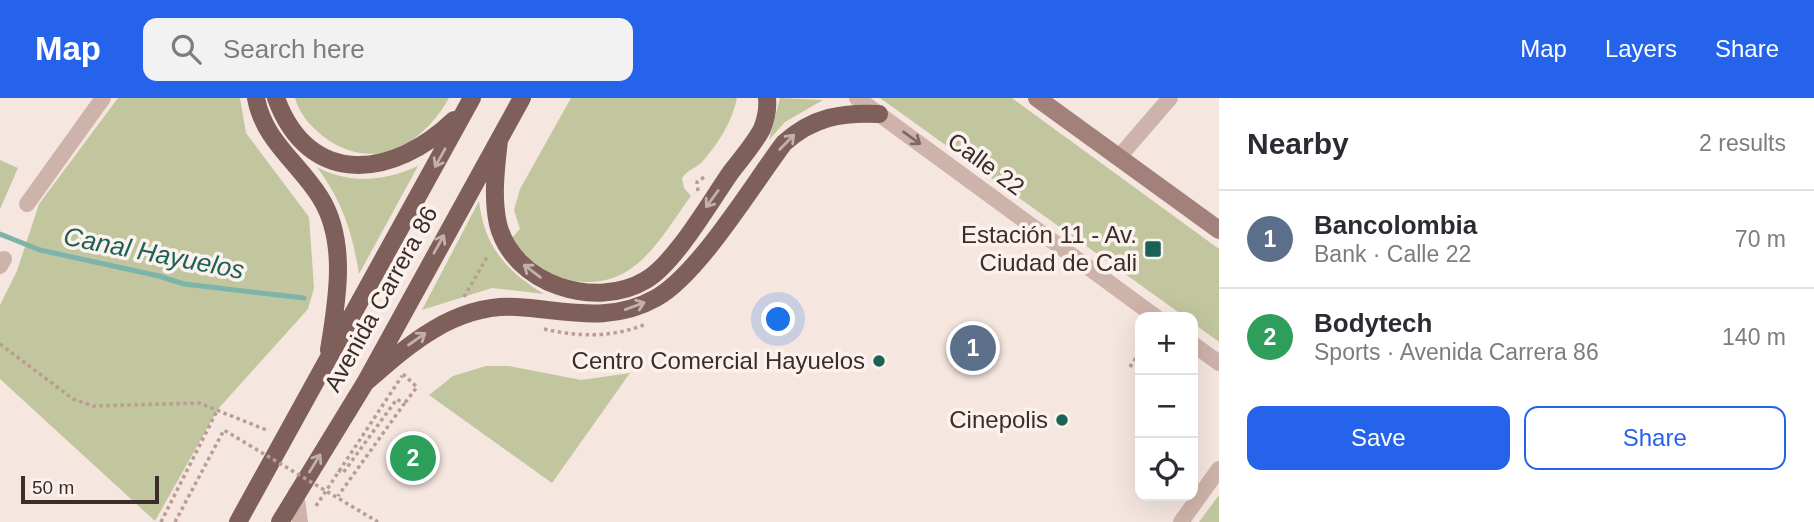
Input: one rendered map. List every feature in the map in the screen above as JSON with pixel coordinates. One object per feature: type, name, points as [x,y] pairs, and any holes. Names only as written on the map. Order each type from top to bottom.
[{"type":"main road","points":[[256,98],[270,136],[321,198],[332,222],[338,283],[327,364]]},
{"type":"main road","points":[[276,98],[291,130],[315,153],[338,163],[358,166],[403,158],[433,139],[470,103]]},
{"type":"main road","name":"Avenida Carrera 86","points":[[280,522],[365,383],[522,98]]},
{"type":"main road","points":[[499,139],[495,200],[498,225],[513,254],[543,279],[566,290],[598,294],[626,290],[660,271],[762,130],[767,98]]},
{"type":"main road","name":"Avenida Carrera 86","points":[[238,522],[470,103]]},
{"type":"main road","points":[[365,383],[413,341],[436,327],[486,309],[515,306],[600,316],[633,309],[658,297],[680,279],[784,143],[800,128],[831,116],[879,114]]},
{"type":"street","points":[[27,204],[103,98]]},
{"type":"street","name":"Calle 22","points":[[857,98],[1149,312]]},
{"type":"street","points":[[1037,98],[1219,230]]},
{"type":"street","points":[[1119,158],[1170,98]]},
{"type":"street","points":[[1198,348],[1219,363]]},
{"type":"street","points":[[1181,522],[1219,469]]},
{"type":"street","points":[[296,493],[300,522]]},
{"type":"path","points":[[462,300],[487,257]]},
{"type":"path","points":[[541,328],[594,335],[621,333],[655,319]]},
{"type":"path","points":[[0,344],[73,399],[93,406],[199,403],[218,408],[270,431]]},
{"type":"path","points":[[1130,367],[1135,359]]},
{"type":"path","points":[[316,510],[316,502],[411,366]]},
{"type":"path","points":[[338,496],[417,387],[403,374]]},
{"type":"path","points":[[343,473],[397,399],[404,404]]},
{"type":"path","points":[[161,522],[218,408]]},
{"type":"path","points":[[175,522],[224,430],[378,522]]},
{"type":"green space","points":[[118,98],[240,98],[246,133],[309,217],[314,288],[308,309],[218,409],[155,521],[0,379],[0,305],[17,271],[39,204]]},
{"type":"green space","points":[[295,98],[449,98],[426,128],[412,140],[381,153],[364,153],[346,149],[322,136],[304,116]]},
{"type":"green space","points":[[571,98],[737,98],[728,123],[714,147],[701,163],[682,178],[684,188],[691,196],[663,236],[647,255],[629,270],[596,282],[580,282],[549,272],[522,252],[511,239],[520,229],[514,210],[520,189]]},
{"type":"green space","points":[[780,98],[823,100],[785,122],[769,140]]},
{"type":"green space","points":[[880,98],[1012,98],[1219,249],[1219,342],[1198,327],[1198,312],[1178,312]]},
{"type":"green space","points":[[0,160],[18,168],[0,209]]},
{"type":"green space","points":[[418,166],[359,274],[345,218],[334,193],[317,167],[342,177],[368,179],[393,175]]},
{"type":"green space","points":[[479,201],[486,231],[499,256],[519,276],[544,294],[492,288],[422,310]]},
{"type":"green space","points":[[486,366],[509,366],[581,380],[630,373],[552,483],[429,395],[453,376]]},
{"type":"green space","points":[[1219,495],[1219,522],[1199,522]]},
{"type":"waterway","name":"Canal Hayuelos","points":[[0,234],[40,250],[184,284],[304,298]]},
{"type":"place","name":"Estación 11 - Av. Ciudad de Cali","points":[[1153,249]]},
{"type":"place","name":"Bancolombia","points":[[973,348]]},
{"type":"place","name":"Centro Comercial Hayuelos","points":[[879,361]]},
{"type":"place","name":"Cinepolis","points":[[1062,420]]},
{"type":"place","name":"Bodytech","points":[[413,458]]}]
